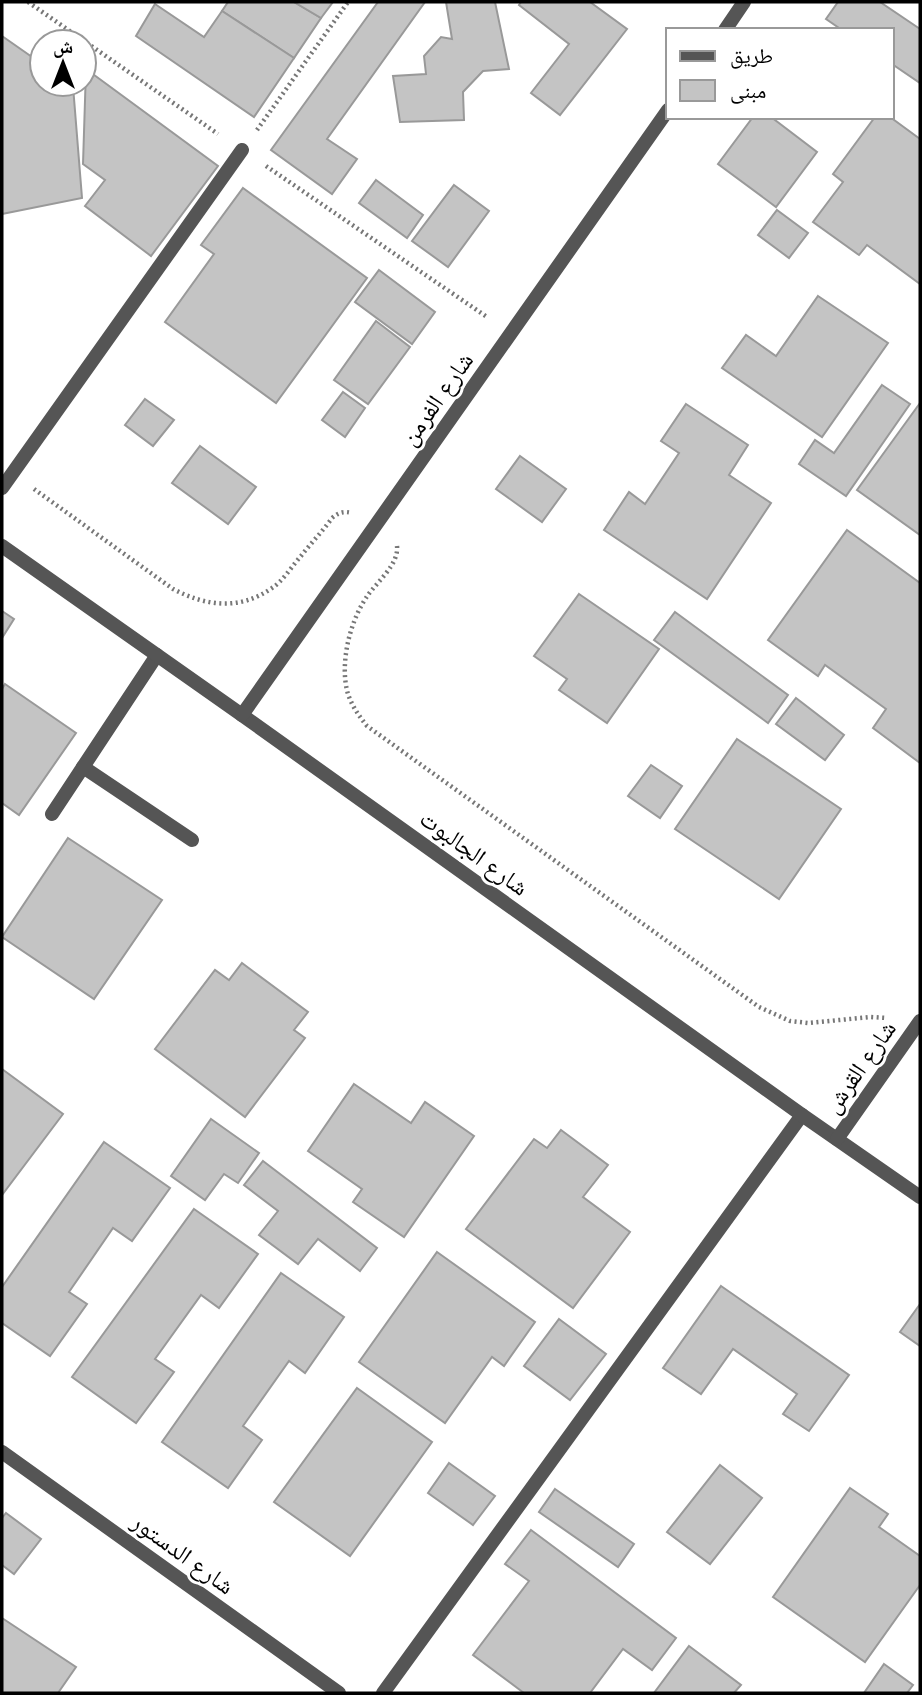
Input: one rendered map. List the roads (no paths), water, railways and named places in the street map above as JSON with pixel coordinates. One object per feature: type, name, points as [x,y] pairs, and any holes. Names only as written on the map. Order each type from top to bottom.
[{"type":"street","points":[[726,28],[744,2]]},
{"type":"street","name":"شارع الفرمن","points":[[242,715],[666,113]]},
{"type":"street","points":[[2,488],[242,150]]},
{"type":"street","name":"شارع الجالبوت","points":[[2,546],[920,1197]]},
{"type":"street","points":[[52,814],[157,655]]},
{"type":"street","points":[[83,767],[192,840]]},
{"type":"street","name":"شارع القرش","points":[[837,1139],[916,1027]]},
{"type":"street","points":[[383,1693],[802,1115]]},
{"type":"street","name":"شارع الدستور","points":[[2,1452],[339,1693]]}]
